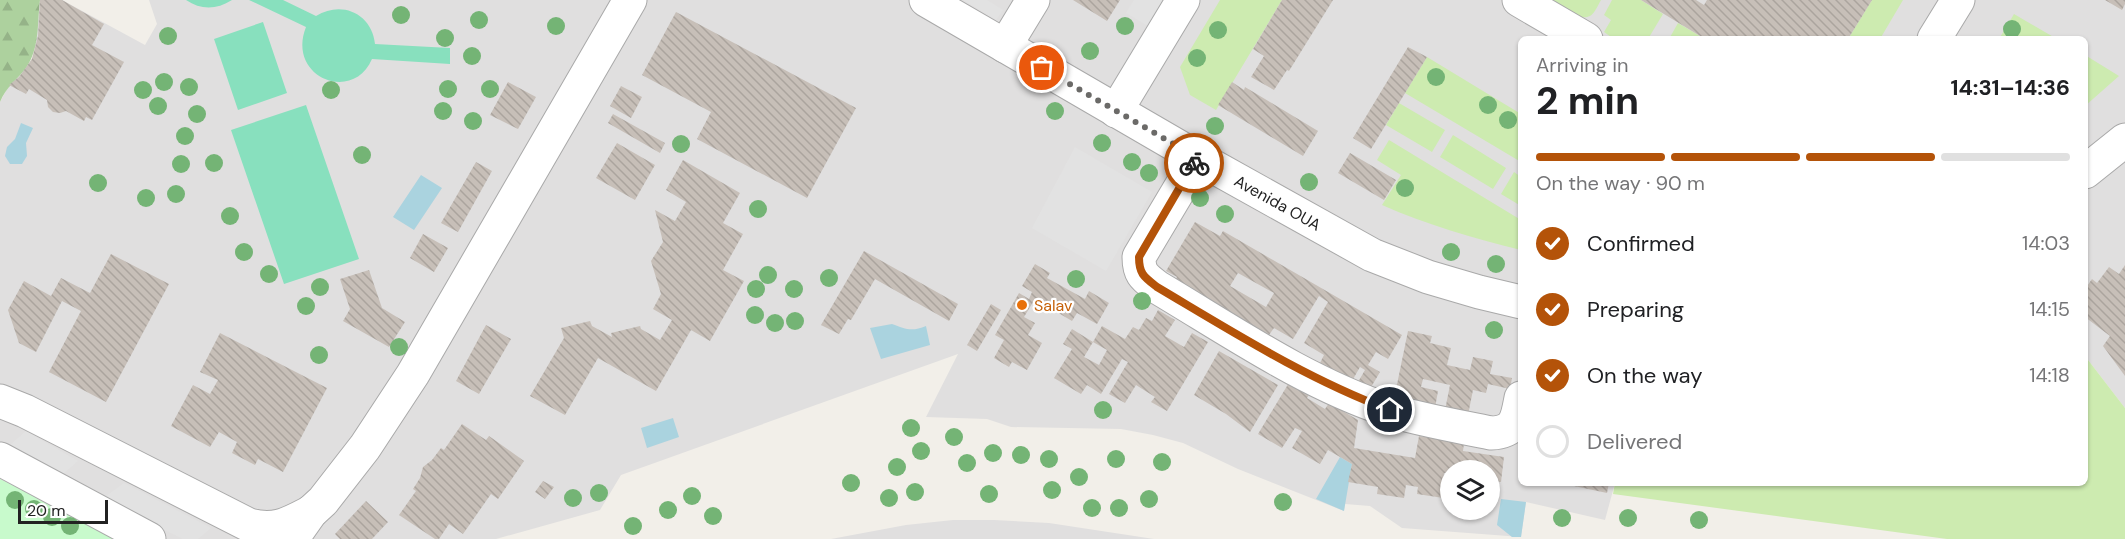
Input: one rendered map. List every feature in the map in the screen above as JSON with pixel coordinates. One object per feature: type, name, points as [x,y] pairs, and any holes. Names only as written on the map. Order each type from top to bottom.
[{"type":"street","points":[[292,539],[311,512],[330,493],[365,447],[412,374],[630,0]]},
{"type":"street","name":"Avenida OUA","points":[[926,0],[1198,158],[1372,255],[1428,276],[1518,301]]},
{"type":"street","points":[[1005,46],[1033,0]]},
{"type":"street","points":[[1116,111],[1183,0]]},
{"type":"street","points":[[1519,0],[1581,36]]},
{"type":"street","points":[[1936,36],[1958,0]]},
{"type":"street","points":[[2088,170],[2125,140]]},
{"type":"street","points":[[1198,158],[1139,257],[1139,268],[1143,276],[1157,287],[1292,367],[1361,400],[1390,410],[1491,433],[1502,432],[1510,428],[1515,422],[1518,410]]},
{"type":"street","points":[[0,401],[25,411],[249,525],[265,529],[281,526],[311,512]]},
{"type":"street","points":[[0,459],[149,539]]},
{"type":"shaded area","points":[[40,0],[62,0],[145,45],[157,24],[149,0],[2125,0],[2125,408],[2088,360],[2088,36],[1518,36],[1518,486],[1614,486],[1605,520],[1526,502],[1521,537],[1402,528],[1370,506],[1345,504],[1344,511],[1238,469],[1183,443],[1153,435],[1121,429],[1011,427],[987,419],[926,417],[958,354],[621,475],[600,510],[496,539],[0,539],[0,102],[9,85],[32,59],[35,49]]},
{"type":"shaded area","points":[[963,0],[987,0],[1003,10],[996,20]]},
{"type":"shaded area","points":[[1134,0],[1164,0],[1148,26],[1126,13]]},
{"type":"shaded area","points":[[1075,147],[1152,192],[1106,271],[1032,228]]},
{"type":"shaded area","points":[[26,431],[78,461],[63,474],[10,445]]},
{"type":"shaded area","points":[[124,483],[211,528],[198,539],[183,539],[102,499]]},
{"type":"shaded area","points":[[953,520],[1049,523],[1154,539],[831,539],[906,525]]},
{"type":"green space","points":[[0,0],[40,0],[34,52],[26,68],[8,88],[0,102]]},
{"type":"green space","points":[[186,0],[232,0],[209,8],[197,6]]},
{"type":"green space","points":[[249,0],[283,0],[316,16],[326,11],[345,10],[362,18],[373,34],[375,44],[450,48],[450,64],[372,59],[363,73],[351,80],[337,82],[324,79],[313,71],[305,59],[302,45],[306,27]]},
{"type":"green space","points":[[1220,0],[1282,0],[1216,110],[1190,95],[1180,67]]},
{"type":"green space","points":[[1549,0],[1601,0],[1590,16],[1580,17]]},
{"type":"green space","points":[[1612,0],[1641,0],[1663,14],[1650,36],[1610,36],[1604,32],[1611,20],[1604,15]]},
{"type":"green space","points":[[1872,0],[1903,0],[1882,36],[1850,36]]},
{"type":"green space","points":[[2014,14],[2052,36],[2001,36]]},
{"type":"green space","points":[[263,22],[287,93],[238,110],[214,39]]},
{"type":"green space","points":[[1678,23],[1700,36],[1671,36]]},
{"type":"green space","points":[[1427,57],[1518,112],[1518,160],[1405,93]]},
{"type":"green space","points":[[2088,57],[2119,76],[2088,103]]},
{"type":"green space","points":[[1399,103],[1445,130],[1432,152],[1386,125]]},
{"type":"green space","points":[[306,105],[359,259],[284,284],[231,130]]},
{"type":"green space","points":[[1453,135],[1506,168],[1493,189],[1440,157]]},
{"type":"green space","points":[[1389,140],[1518,218],[1518,249],[1416,219],[1382,205],[1401,175],[1377,160]]},
{"type":"green space","points":[[1514,172],[1518,175],[1518,204],[1501,194]]},
{"type":"green space","points":[[2088,360],[2125,408],[2125,539],[1947,539],[1613,494],[1614,486],[2088,486]]},
{"type":"green space","points":[[0,479],[83,520],[117,539],[0,539]]},
{"type":"water","points":[[21,123],[33,128],[26,143],[27,156],[22,164],[10,164],[5,156],[7,147],[15,139]]},
{"type":"water","points":[[421,175],[442,188],[414,230],[393,217]]},
{"type":"water","points":[[892,324],[909,329],[926,326],[930,345],[881,359],[870,328]]},
{"type":"water","points":[[673,418],[679,437],[647,448],[641,428]]},
{"type":"water","points":[[1340,457],[1352,464],[1344,511],[1316,499]]},
{"type":"water","points":[[1501,499],[1526,502],[1521,537],[1512,537],[1497,525],[1498,520],[1500,520]]},
{"type":"building","points":[[40,0],[62,0],[104,24],[92,45],[124,62],[92,120],[86,117],[84,121],[66,111],[53,112],[48,107],[47,100],[29,89],[26,94],[9,85],[19,77],[32,59],[38,36]]},
{"type":"building","points":[[1073,0],[1120,0],[1107,21]]},
{"type":"building","points":[[1282,0],[1333,0],[1289,71],[1287,70],[1274,90],[1251,77],[1264,56],[1253,49]]},
{"type":"building","points":[[1641,0],[1696,0],[1704,5],[1707,0],[1872,0],[1850,36],[1700,36]]},
{"type":"building","points":[[2105,0],[2125,0],[2125,4],[2122,10]]},
{"type":"building","points":[[676,12],[856,108],[807,198],[697,139],[711,112],[642,75]]},
{"type":"building","points":[[1408,47],[1427,57],[1371,149],[1353,138]]},
{"type":"building","points":[[508,82],[536,97],[518,129],[490,115]]},
{"type":"building","points":[[1232,82],[1244,90],[1245,87],[1318,131],[1303,156],[1218,105]]},
{"type":"building","points":[[621,86],[642,97],[631,118],[610,106]]},
{"type":"building","points":[[613,114],[665,143],[660,153],[608,123]]},
{"type":"building","points":[[617,143],[655,165],[635,200],[596,178]]},
{"type":"building","points":[[1350,153],[1396,180],[1384,200],[1338,173]]},
{"type":"building","points":[[683,160],[740,193],[723,223],[743,234],[723,270],[744,281],[710,341],[691,330],[656,391],[598,358],[565,415],[530,396],[564,338],[561,328],[590,321],[592,326],[612,337],[611,333],[640,326],[641,329],[660,340],[672,320],[653,309],[661,294],[651,261],[663,242],[655,210],[675,221],[686,202],[666,190]]},
{"type":"building","points":[[476,162],[492,171],[458,232],[441,223]]},
{"type":"building","points":[[1195,222],[1220,236],[1223,231],[1402,335],[1388,359],[1376,352],[1368,365],[1380,372],[1370,389],[1358,382],[1365,370],[1360,367],[1352,381],[1320,363],[1324,355],[1304,343],[1328,302],[1319,296],[1293,339],[1274,328],[1269,335],[1175,280],[1177,277],[1166,271]],"holes":[[[1238,273],[1274,293],[1266,307],[1230,286]]]},
{"type":"building","points":[[423,234],[448,248],[434,272],[410,258]]},
{"type":"building","points":[[864,251],[958,304],[949,321],[875,279],[851,320],[848,319],[839,334],[821,325]]},
{"type":"building","points":[[111,254],[169,284],[106,402],[49,372],[81,311],[62,301],[36,352],[19,343],[8,310],[24,281],[51,296],[61,278],[90,293]]},
{"type":"building","points":[[1035,264],[1050,273],[1047,278],[1085,299],[1089,291],[1109,303],[1097,324],[1077,313],[1072,321],[1035,299],[1024,317],[1035,323],[1028,335],[1042,343],[1027,370],[1012,362],[1009,367],[994,358],[1004,340],[995,335],[1019,293],[1029,299],[1032,292],[1022,286]]},
{"type":"building","points":[[2125,265],[2125,376],[2103,346],[2110,336],[2088,319],[2088,285],[2092,279],[2097,283],[2109,267],[2119,274]]},
{"type":"building","points":[[369,270],[382,308],[405,322],[389,347],[343,321],[350,309],[340,279]]},
{"type":"building","points":[[991,304],[1001,310],[977,351],[967,345]]},
{"type":"building","points":[[1158,310],[1175,320],[1165,336],[1184,347],[1192,333],[1208,342],[1167,411],[1151,402],[1155,397],[1136,385],[1125,403],[1109,394],[1128,362],[1122,359],[1101,394],[1087,385],[1081,394],[1054,378],[1072,349],[1063,344],[1072,329],[1093,342],[1102,326],[1125,339],[1133,327],[1139,330],[1146,318],[1152,321]],"holes":[[[1093,342],[1107,350],[1099,365],[1084,357]]]},
{"type":"building","points":[[486,325],[511,339],[479,394],[456,381]]},
{"type":"building","points":[[1408,331],[1432,336],[1430,343],[1451,348],[1447,365],[1470,370],[1473,357],[1493,361],[1490,374],[1512,378],[1510,389],[1488,384],[1486,393],[1473,390],[1468,415],[1445,410],[1450,385],[1423,379],[1421,387],[1438,391],[1435,408],[1394,399]]},
{"type":"building","points":[[220,333],[327,388],[283,472],[258,459],[255,465],[232,453],[237,442],[219,432],[210,447],[171,426],[193,385],[210,394],[218,380],[200,372]]},
{"type":"building","points":[[1219,351],[1278,385],[1250,432],[1194,395]]},
{"type":"building","points":[[1290,381],[1310,393],[1307,398],[1325,409],[1329,403],[1358,420],[1354,448],[1415,458],[1419,436],[1464,443],[1463,451],[1504,457],[1501,482],[1500,460],[1440,460],[1440,497],[1417,494],[1418,487],[1406,485],[1404,498],[1377,494],[1378,487],[1348,482],[1352,464],[1328,450],[1320,464],[1292,448],[1302,431],[1295,428],[1282,448],[1258,434]]},
{"type":"building","points":[[462,424],[486,440],[489,436],[524,461],[498,499],[491,494],[463,534],[449,524],[439,539],[435,539],[399,515],[416,491],[413,489],[420,478],[423,467],[441,448],[444,450]]},
{"type":"building","points":[[543,481],[554,487],[545,499],[535,492]]},
{"type":"building","points":[[1574,486],[1608,486],[1607,493]]},
{"type":"building","points":[[366,501],[388,522],[372,539],[340,539],[335,534]]},
{"type":"way so far","points":[[1042,68],[1198,158],[1194,163]]},
{"type":"place","name":"Salav","points":[[1022,305]]},
{"type":"route","points":[[1194,163],[1139,257],[1139,268],[1143,276],[1157,287],[1292,367],[1361,400],[1390,410]]}]
